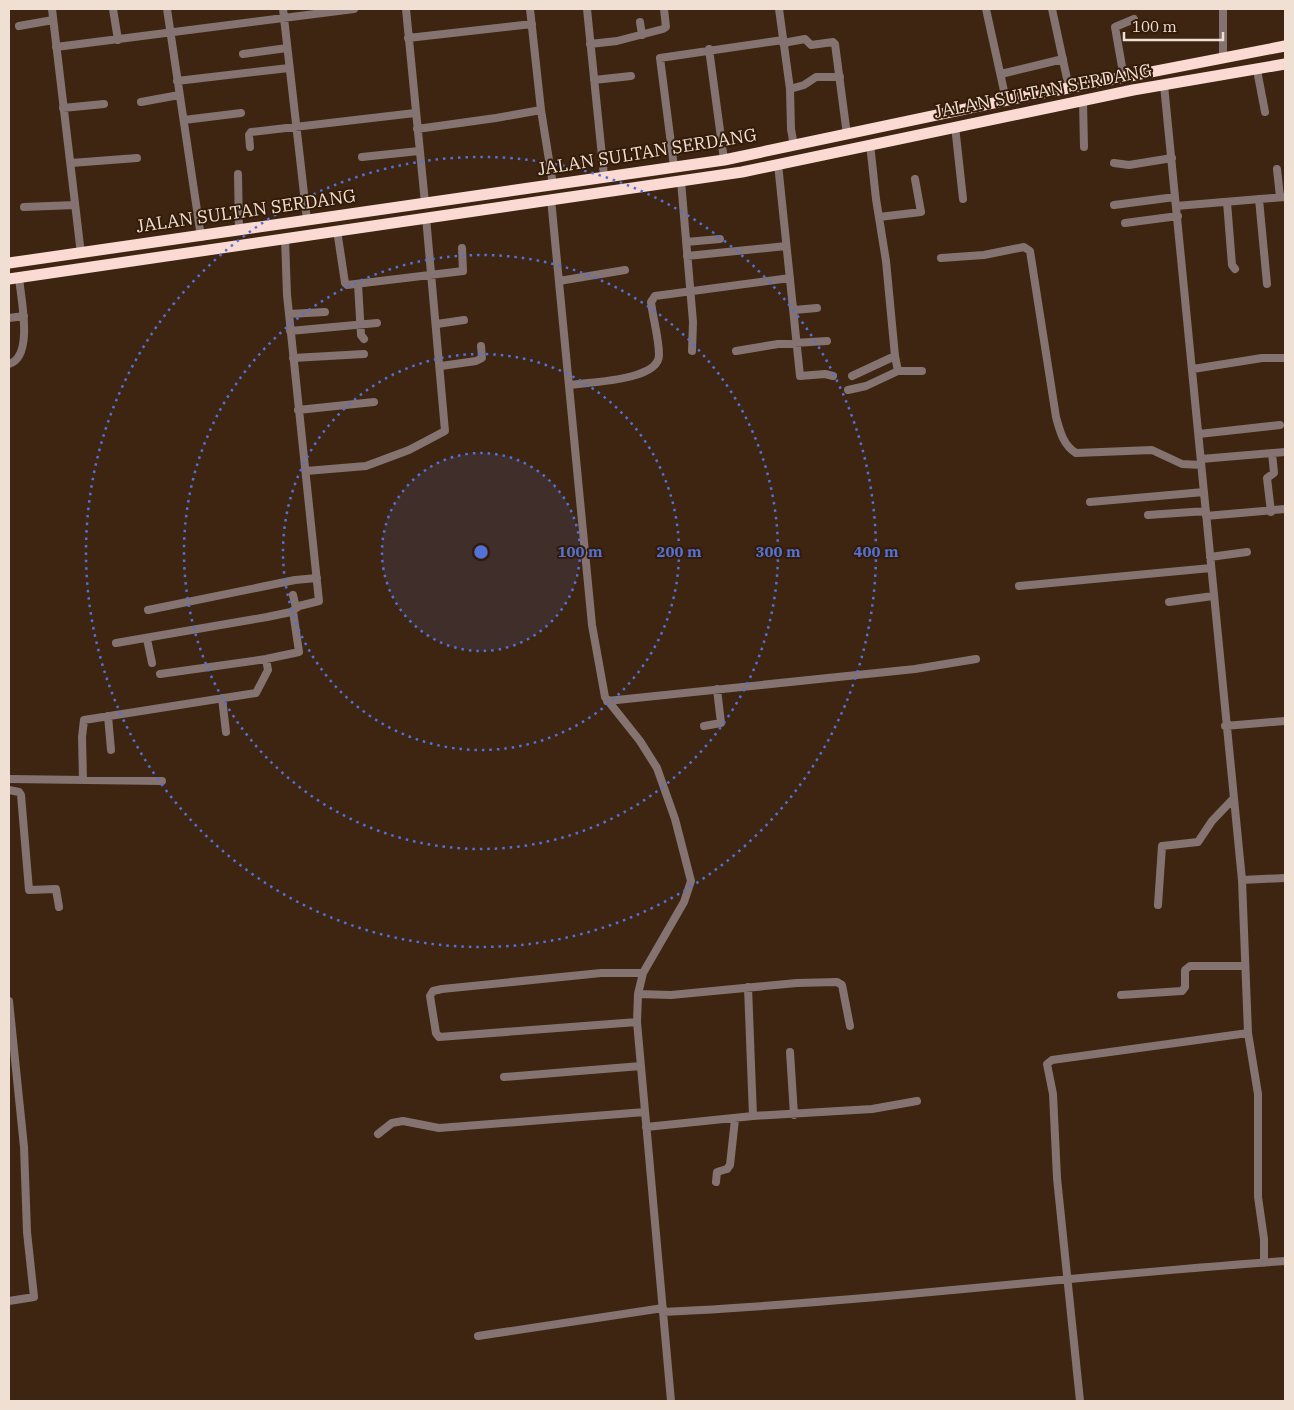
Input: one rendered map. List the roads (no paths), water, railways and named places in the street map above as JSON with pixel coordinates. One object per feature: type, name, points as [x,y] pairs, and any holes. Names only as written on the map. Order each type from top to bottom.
[{"type":"highway","name":"JALAN SULTAN SERDANG","points":[[9,264],[724,160],[1006,100],[1285,46]]},
{"type":"highway","name":"JALAN SULTAN SERDANG","points":[[14,279],[551,198],[681,181],[778,164],[955,126],[1164,85],[1285,64]]},
{"type":"highway","points":[[1022,97],[1025,112]]},
{"type":"highway","points":[[153,243],[154,258]]},
{"type":"street","points":[[52,9],[81,254]]},
{"type":"street","points":[[113,9],[118,40]]},
{"type":"street","points":[[167,9],[201,237]]},
{"type":"street","points":[[56,47],[171,33],[284,13],[354,9]]},
{"type":"street","points":[[406,9],[425,203]]},
{"type":"street","points":[[530,9],[541,110],[553,185]]},
{"type":"street","points":[[587,9],[604,176]]},
{"type":"street","points":[[590,44],[642,35],[666,27],[664,9]]},
{"type":"street","points":[[779,9],[790,88],[791,129],[794,146]]},
{"type":"street","points":[[986,9],[1006,100]]},
{"type":"street","points":[[1052,9],[1069,88]]},
{"type":"street","points":[[1223,9],[1224,58]]},
{"type":"street","points":[[284,13],[295,127],[308,220]]},
{"type":"street","points":[[1124,78],[1115,29],[1116,26],[1134,19]]},
{"type":"street","points":[[19,26],[53,20]]},
{"type":"street","points":[[640,22],[642,35]]},
{"type":"street","points":[[408,38],[532,24]]},
{"type":"street","points":[[674,167],[659,59],[669,55],[806,39],[812,45],[833,42],[840,76],[847,135]]},
{"type":"street","points":[[243,54],[287,48]]},
{"type":"street","points":[[709,50],[724,160]]},
{"type":"street","points":[[1001,74],[1063,59]]},
{"type":"street","points":[[177,81],[289,68]]},
{"type":"street","points":[[1257,70],[1265,112]]},
{"type":"street","points":[[594,80],[631,76]]},
{"type":"street","points":[[790,88],[804,84],[816,77],[840,76]]},
{"type":"street","points":[[1164,85],[1199,434],[1225,726],[1242,880],[1248,1033],[1258,1094],[1258,1197],[1264,1239],[1264,1263]]},
{"type":"street","points":[[141,102],[179,95]]},
{"type":"street","points":[[1083,101],[1084,147]]},
{"type":"street","points":[[64,108],[104,104]]},
{"type":"street","points":[[417,129],[541,110]]},
{"type":"street","points":[[184,120],[241,113]]},
{"type":"street","points":[[250,147],[249,134],[251,132],[415,113]]},
{"type":"street","points":[[955,126],[963,199]]},
{"type":"street","points":[[870,144],[886,261],[898,371]]},
{"type":"street","points":[[362,157],[419,151]]},
{"type":"street","points":[[71,162],[137,158]]},
{"type":"street","points":[[1114,162],[1130,165],[1172,158]]},
{"type":"street","points":[[778,164],[800,376],[825,374],[833,376]]},
{"type":"street","points":[[1114,205],[1227,202],[1283,197],[1277,169]]},
{"type":"street","points":[[238,174],[239,231]]},
{"type":"street","points":[[879,217],[921,212],[915,179]]},
{"type":"street","points":[[681,181],[693,322],[692,351]]},
{"type":"street","points":[[551,198],[592,626],[603,693],[607,701],[644,747],[657,768],[675,818],[691,881],[684,902],[643,973],[638,994],[637,1022],[670,1401]]},
{"type":"street","points":[[1259,199],[1267,284]]},
{"type":"street","points":[[1227,202],[1232,266],[1235,270]]},
{"type":"street","points":[[24,208],[76,205]]},
{"type":"street","points":[[1125,223],[1178,216]]},
{"type":"street","points":[[306,470],[366,466],[441,435],[445,431],[441,366],[426,217]]},
{"type":"street","points":[[337,230],[346,284],[463,271],[462,248]]},
{"type":"street","points":[[116,643],[147,639],[294,609],[318,602],[306,470],[290,330],[285,238]]},
{"type":"street","points":[[686,242],[720,239]]},
{"type":"street","points":[[687,256],[786,246]]},
{"type":"street","points":[[941,258],[984,255],[1024,247],[1030,251],[1056,417],[1063,438],[1070,449],[1076,453],[1152,450],[1182,464],[1285,452]]},
{"type":"street","points":[[559,281],[624,270]]},
{"type":"street","points":[[569,385],[628,377],[647,372],[659,358],[652,299],[655,296],[790,278]]},
{"type":"street","points":[[9,364],[15,363],[19,358],[24,339],[24,316],[14,279]]},
{"type":"street","points":[[358,284],[361,335],[364,339]]},
{"type":"street","points":[[794,310],[817,308]]},
{"type":"street","points":[[289,314],[325,312]]},
{"type":"street","points":[[9,318],[24,316]]},
{"type":"street","points":[[437,324],[464,320]]},
{"type":"street","points":[[290,330],[377,323]]},
{"type":"street","points":[[736,351],[827,341]]},
{"type":"street","points":[[441,366],[476,361],[482,358],[481,346]]},
{"type":"street","points":[[293,358],[364,354]]},
{"type":"street","points":[[852,376],[895,356]]},
{"type":"street","points":[[1192,369],[1262,358],[1285,358]]},
{"type":"street","points":[[848,390],[866,386],[898,371],[922,371]]},
{"type":"street","points":[[861,372],[866,386]]},
{"type":"street","points":[[298,410],[374,402]]},
{"type":"street","points":[[1199,434],[1280,424]]},
{"type":"street","points":[[1271,512],[1267,478],[1274,473],[1272,453]]},
{"type":"street","points":[[1090,502],[1204,492]]},
{"type":"street","points":[[1148,515],[1271,512],[1285,509]]},
{"type":"street","points":[[1210,557],[1247,552]]},
{"type":"street","points":[[1019,586],[1211,568]]},
{"type":"street","points":[[148,610],[295,580],[317,578]]},
{"type":"street","points":[[160,674],[266,659],[299,652],[293,595]]},
{"type":"street","points":[[1169,602],[1214,596]]},
{"type":"street","points":[[147,639],[152,663]]},
{"type":"street","points":[[83,780],[83,721],[90,718],[258,692],[268,670],[266,659]]},
{"type":"street","points":[[607,701],[915,669],[976,659]]},
{"type":"street","points":[[704,726],[721,723],[717,689]]},
{"type":"street","points":[[222,698],[226,732]]},
{"type":"street","points":[[108,716],[111,750]]},
{"type":"street","points":[[1225,726],[1285,722]]},
{"type":"street","points":[[9,779],[162,781]]},
{"type":"street","points":[[9,790],[19,792],[21,795],[29,890],[56,889],[59,906]]},
{"type":"street","points":[[1158,905],[1162,846],[1198,842],[1212,821],[1233,800]]},
{"type":"street","points":[[1242,880],[1285,878]]},
{"type":"street","points":[[1121,995],[1182,991],[1185,987],[1185,970],[1190,966],[1244,966]]},
{"type":"street","points":[[637,1022],[439,1037],[436,1033],[430,996],[433,991],[442,989],[601,974],[643,973]]},
{"type":"street","points":[[638,994],[671,995],[748,987],[836,982],[843,988],[850,1026]]},
{"type":"street","points":[[748,987],[753,1116]]},
{"type":"street","points":[[9,1001],[24,1147],[27,1232],[34,1296],[9,1301]]},
{"type":"street","points":[[1080,1401],[1058,1178],[1053,1094],[1048,1070],[1049,1061],[1248,1033]]},
{"type":"street","points":[[790,1052],[794,1115]]},
{"type":"street","points":[[504,1077],[641,1066]]},
{"type":"street","points":[[646,1127],[753,1116],[872,1110],[917,1101]]},
{"type":"street","points":[[378,1134],[392,1123],[402,1121],[440,1128],[645,1112]]},
{"type":"street","points":[[716,1182],[717,1172],[727,1169],[730,1165],[735,1119]]},
{"type":"street","points":[[478,1336],[663,1310],[764,1307],[1068,1277],[1285,1261]]}]
